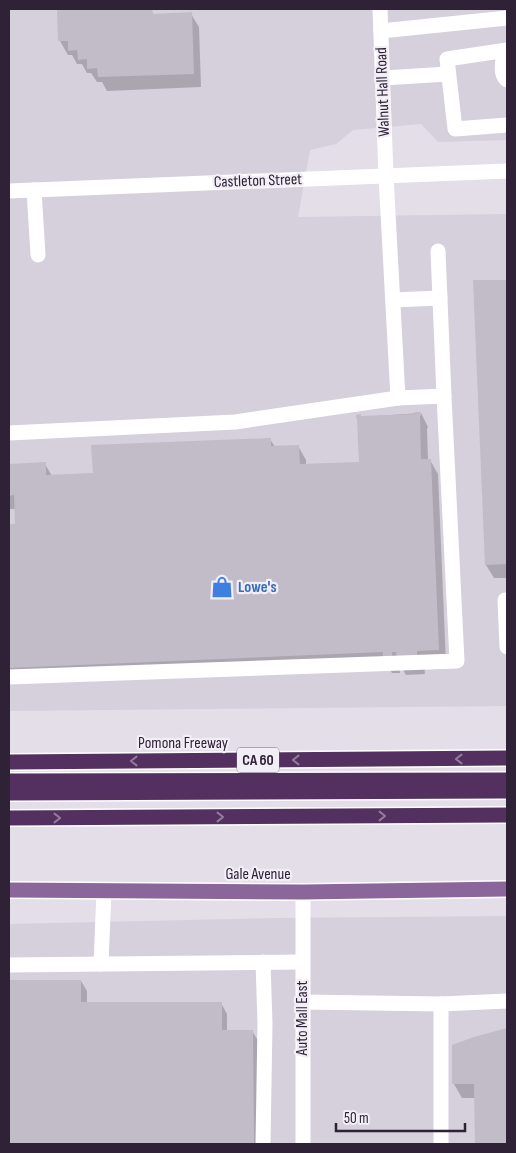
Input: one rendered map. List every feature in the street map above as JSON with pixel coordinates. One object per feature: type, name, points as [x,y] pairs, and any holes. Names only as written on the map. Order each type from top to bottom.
[{"type":"highway","name":"Pomona Freeway","points":[[9,762],[507,758]]},
{"type":"highway","points":[[9,781],[507,780]]},
{"type":"highway","points":[[9,793],[507,791]]},
{"type":"highway","points":[[9,818],[507,815]]},
{"type":"main road","name":"Gale Avenue","points":[[9,890],[303,892],[507,890]]},
{"type":"street","name":"Walnut Hall Road","points":[[380,9],[386,176],[398,398]]},
{"type":"street","points":[[381,31],[507,18]]},
{"type":"street","points":[[507,50],[447,58],[454,129],[507,125]]},
{"type":"street","points":[[507,56],[503,59],[502,70],[507,80]]},
{"type":"street","points":[[382,78],[448,74]]},
{"type":"street","name":"Castleton Street","points":[[9,191],[507,171]]},
{"type":"street","points":[[34,190],[38,255]]},
{"type":"street","points":[[9,676],[457,661],[438,251]]},
{"type":"street","points":[[393,300],[440,298]]},
{"type":"street","points":[[9,433],[234,422],[398,398],[444,396]]},
{"type":"street","points":[[507,600],[505,600],[507,647]]},
{"type":"street","points":[[101,964],[104,890]]},
{"type":"street","name":"Auto Mall East","points":[[302,1144],[303,892]]},
{"type":"street","points":[[263,962],[265,1024],[263,1144]]},
{"type":"street","points":[[9,965],[302,962]]},
{"type":"street","points":[[303,1002],[441,1004],[507,1001]]},
{"type":"street","points":[[441,1004],[441,1144]]},
{"type":"shaded area","points":[[9,9],[507,9],[507,140],[438,142],[421,124],[353,130],[336,144],[310,150],[298,217],[507,214],[507,706],[9,711]]},
{"type":"shaded area","points":[[507,916],[507,1144],[9,1144],[9,924],[281,918]]},
{"type":"building","points":[[57,9],[152,9],[153,14],[192,12],[194,74],[98,77],[97,68],[87,69],[87,59],[78,60],[77,50],[68,51],[68,41],[58,41]]},
{"type":"building","points":[[473,280],[507,280],[507,564],[485,565]]},
{"type":"building","name":"Lowe's","points":[[415,412],[421,412],[421,459],[431,459],[439,650],[417,651],[417,661],[397,661],[396,652],[392,652],[392,660],[383,660],[383,652],[9,668],[9,524],[15,524],[14,495],[9,496],[9,464],[46,462],[46,475],[93,473],[91,445],[271,438],[271,446],[299,445],[300,464],[359,462],[356,415],[415,414]]},
{"type":"building","points":[[9,980],[81,980],[81,1002],[222,1002],[222,1030],[253,1030],[254,1144],[9,1144]]},
{"type":"building","points":[[507,1028],[507,1144],[475,1144],[474,1084],[452,1084],[452,1045]]},
{"type":"place","name":"Lowe's","points":[[222,587]]}]
